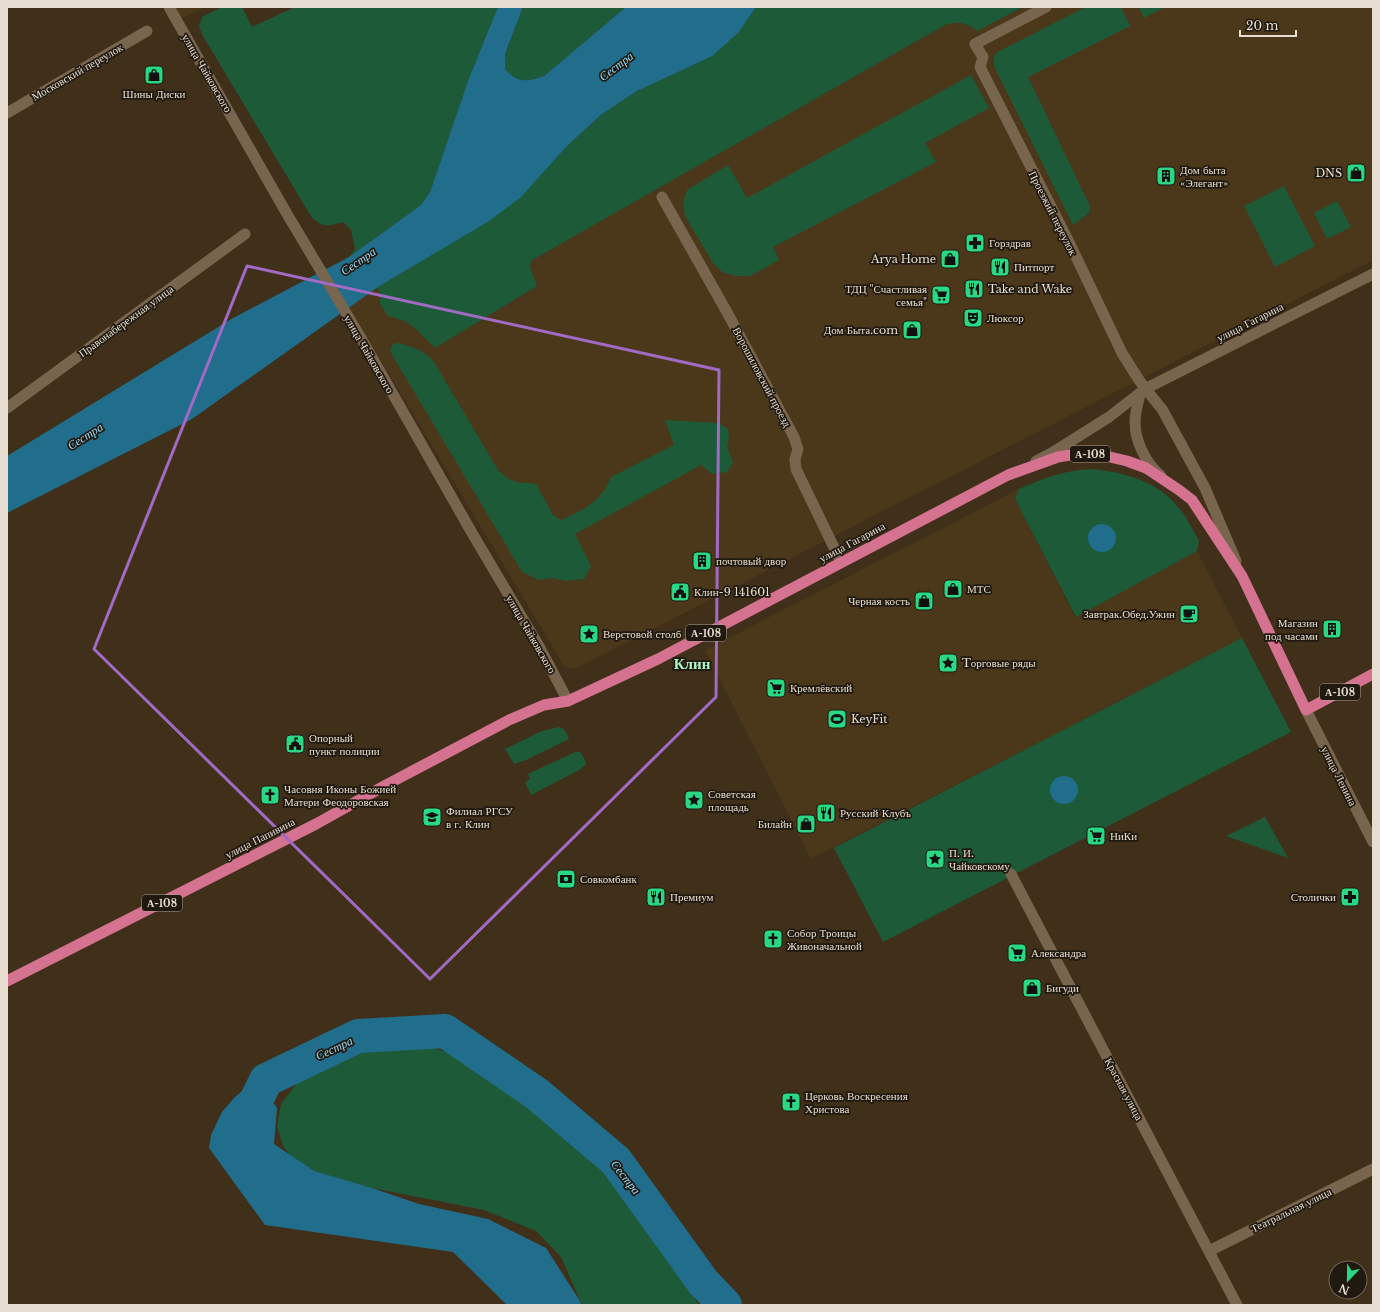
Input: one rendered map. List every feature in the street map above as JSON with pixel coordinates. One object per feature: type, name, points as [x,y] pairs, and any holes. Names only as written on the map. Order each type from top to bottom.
[{"type":"highway","name":"А-108","points":[[1008,475],[1058,457],[1076,454],[1097,454],[1127,461],[1146,468],[1192,500],[1242,576],[1306,710],[1373,674]]},
{"type":"highway","name":"улица Гагарина","points":[[568,701],[658,659],[1008,475]]},
{"type":"highway","name":"улица Папивина","points":[[7,981],[316,824],[508,720],[544,705],[568,701]]},
{"type":"street","name":"Проезжий переулок","points":[[1046,7],[975,44],[983,58],[980,67],[1069,242],[1122,353],[1139,380],[1142,392],[1162,408],[1205,488],[1242,576]]},
{"type":"street","name":"улица Чайковского","points":[[172,8],[287,214],[361,338],[540,648],[568,701]]},
{"type":"street","name":"Московский переулок","points":[[7,113],[147,31]]},
{"type":"street","name":"Ворошиловский проезд","points":[[662,197],[728,314],[794,437],[798,449],[795,459],[796,469],[841,562]]},
{"type":"street","name":"Правонабережная улица","points":[[7,408],[245,234]]},
{"type":"street","name":"улица Гагарина","points":[[1008,475],[1055,451],[1109,417],[1142,392],[1373,274]]},
{"type":"street","points":[[1142,392],[1135,423],[1138,442],[1149,463],[1155,471],[1168,482]]},
{"type":"street","name":"улица Ленина","points":[[1306,710],[1373,842]]},
{"type":"street","name":"Красная улица","points":[[1011,874],[1237,1305]]},
{"type":"street","name":"Театральная улица","points":[[1209,1251],[1373,1169]]},
{"type":"highlighted area","points":[[247,266],[719,370],[716,697],[430,979],[94,649]]},
{"type":"shaded area","points":[[174,7],[205,7],[181,19]]},
{"type":"shaded area","points":[[1023,7],[1373,7],[1373,260],[575,669],[565,667],[349,307],[378,287],[380,304],[388,316],[405,321],[416,329],[435,348],[537,286],[530,267],[531,261],[536,258],[945,25],[955,22],[967,24],[977,31]]},
{"type":"shaded area","points":[[1019,489],[1015,499],[1075,617],[1197,551],[1242,638],[811,859],[705,650]]},
{"type":"green space","points":[[222,7],[242,7],[252,27],[295,7],[498,7],[469,78],[430,192],[421,205],[349,257],[355,249],[351,230],[343,222],[324,225],[312,218],[203,36],[199,27],[202,17]]},
{"type":"green space","points":[[523,7],[626,7],[544,76],[523,80],[509,74],[505,69],[505,55]]},
{"type":"green space","points":[[756,7],[1023,7],[977,31],[962,23],[945,25],[536,258],[531,261],[530,267],[537,286],[435,348],[416,329],[405,321],[388,316],[380,304],[378,287],[433,254],[566,147],[602,114],[637,91],[668,76],[739,32]]},
{"type":"green space","points":[[1086,7],[1121,7],[1130,26],[1028,77],[1090,206],[1089,213],[1073,225],[994,66],[994,56],[997,52]]},
{"type":"green space","points":[[1139,7],[1165,7],[1144,18]]},
{"type":"green space","points":[[971,75],[989,108],[925,143],[936,162],[773,247],[779,260],[750,276],[736,276],[722,272],[713,263],[685,216],[683,202],[687,190],[728,165],[747,198]]},
{"type":"green space","points":[[1284,186],[1315,246],[1275,267],[1244,206]]},
{"type":"green space","points":[[1337,201],[1351,227],[1327,239],[1314,213]]},
{"type":"green space","points":[[399,343],[418,350],[427,355],[434,362],[498,470],[512,481],[536,484],[553,515],[561,520],[584,509],[597,499],[607,486],[611,477],[674,445],[665,420],[719,423],[728,429],[729,438],[727,447],[733,462],[727,472],[712,474],[701,465],[575,534],[591,566],[584,579],[566,581],[552,578],[539,580],[522,572],[392,355],[390,349],[393,344]]},
{"type":"green space","points":[[1092,469],[1128,475],[1150,484],[1170,498],[1190,524],[1199,541],[1197,551],[1076,617],[1015,499],[1019,489],[1037,481],[1064,473]]},
{"type":"green space","points":[[1242,638],[1291,732],[883,942],[834,848]]},
{"type":"green space","points":[[559,727],[565,730],[569,739],[526,760],[514,764],[505,749],[542,731]]},
{"type":"green space","points":[[575,752],[580,752],[586,764],[579,770],[531,795],[525,782],[530,779],[528,774]]},
{"type":"green space","points":[[1265,817],[1288,858],[1226,836]]},
{"type":"green space","points":[[389,1046],[429,1047],[463,1056],[488,1069],[560,1125],[615,1176],[699,1305],[582,1305],[561,1257],[536,1231],[484,1210],[372,1188],[317,1173],[294,1161],[283,1146],[277,1126],[281,1104],[302,1077],[349,1056]]},
{"type":"water","points":[[498,7],[523,7],[505,54],[505,69],[509,74],[518,79],[527,80],[544,76],[626,7],[756,7],[739,32],[712,56],[637,91],[602,114],[566,147],[521,197],[489,221],[378,287],[192,419],[7,513],[7,456],[233,318],[349,257],[421,205],[430,192],[469,78]]},
{"type":"water","points":[[1102,524],[1112,528],[1116,538],[1112,548],[1102,552],[1092,548],[1088,538],[1092,528]]},
{"type":"water","points":[[1064,776],[1074,780],[1078,790],[1074,800],[1064,804],[1054,800],[1050,790],[1054,780]]},
{"type":"water","points":[[256,1089],[270,1098],[277,1108],[274,1144],[314,1171],[419,1204],[488,1219],[546,1248],[580,1301],[581,1305],[507,1305],[453,1252],[265,1225],[209,1148],[211,1135],[222,1112],[243,1090]]},
{"type":"waterway","name":"Сестра","points":[[240,1134],[266,1080],[358,1036],[445,1031],[537,1094],[616,1161],[703,1282],[725,1305]]},
{"type":"place","name":"Шины Диски","points":[[154,75]]},
{"type":"place","name":"DNS","points":[[1356,173]]},
{"type":"place","name":"Дом быта «Элегант»","points":[[1166,176]]},
{"type":"place","name":"Горздрав","points":[[975,243]]},
{"type":"place","name":"Arya Home","points":[[950,259]]},
{"type":"place","name":"Питпорт","points":[[1000,267]]},
{"type":"place","name":"Take and Wake","points":[[974,289]]},
{"type":"place","name":"ТДЦ \"Счастливая семья\"","points":[[941,295]]},
{"type":"place","name":"Люксор","points":[[973,318]]},
{"type":"place","name":"Дом Быта.com","points":[[912,330]]},
{"type":"place","name":"почтовый двор","points":[[702,561]]},
{"type":"place","name":"МТС","points":[[953,589]]},
{"type":"place","name":"Клин-9 141601","points":[[680,592]]},
{"type":"place","name":"Черная кость","points":[[924,601]]},
{"type":"place","name":"Завтрак.Обед.Ужин","points":[[1189,614]]},
{"type":"place","name":"Магазин под часами","points":[[1332,629]]},
{"type":"place","name":"Верстовой столб","points":[[589,634]]},
{"type":"place","name":"Tорговые ряды","points":[[948,663]]},
{"type":"place","name":"Кремлёвский","points":[[776,688]]},
{"type":"place","name":"KeyFit","points":[[837,719]]},
{"type":"place","name":"Опорный пункт полиции","points":[[295,744]]},
{"type":"place","name":"Часовня Иконы Божией Матери Феодоровская","points":[[270,795]]},
{"type":"place","name":"Советская площадь","points":[[694,800]]},
{"type":"place","name":"Русский Клубъ","points":[[826,813]]},
{"type":"place","name":"Филиал РГСУ в г. Клин","points":[[432,817]]},
{"type":"place","name":"Билайн","points":[[806,824]]},
{"type":"place","name":"НиКи","points":[[1096,836]]},
{"type":"place","name":"П. И. Чайковскому","points":[[935,859]]},
{"type":"place","name":"Совкомбанк","points":[[566,879]]},
{"type":"place","name":"Премиум","points":[[656,897]]},
{"type":"place","name":"Столички","points":[[1350,897]]},
{"type":"place","name":"Собор Троицы Живоначальной","points":[[773,939]]},
{"type":"place","name":"Александра","points":[[1017,953]]},
{"type":"place","name":"Бигуди","points":[[1032,988]]},
{"type":"place","name":"Церковь Воскресения Христова","points":[[791,1102]]},
{"type":"district","name":"Клин","points":[[692,663]]}]
